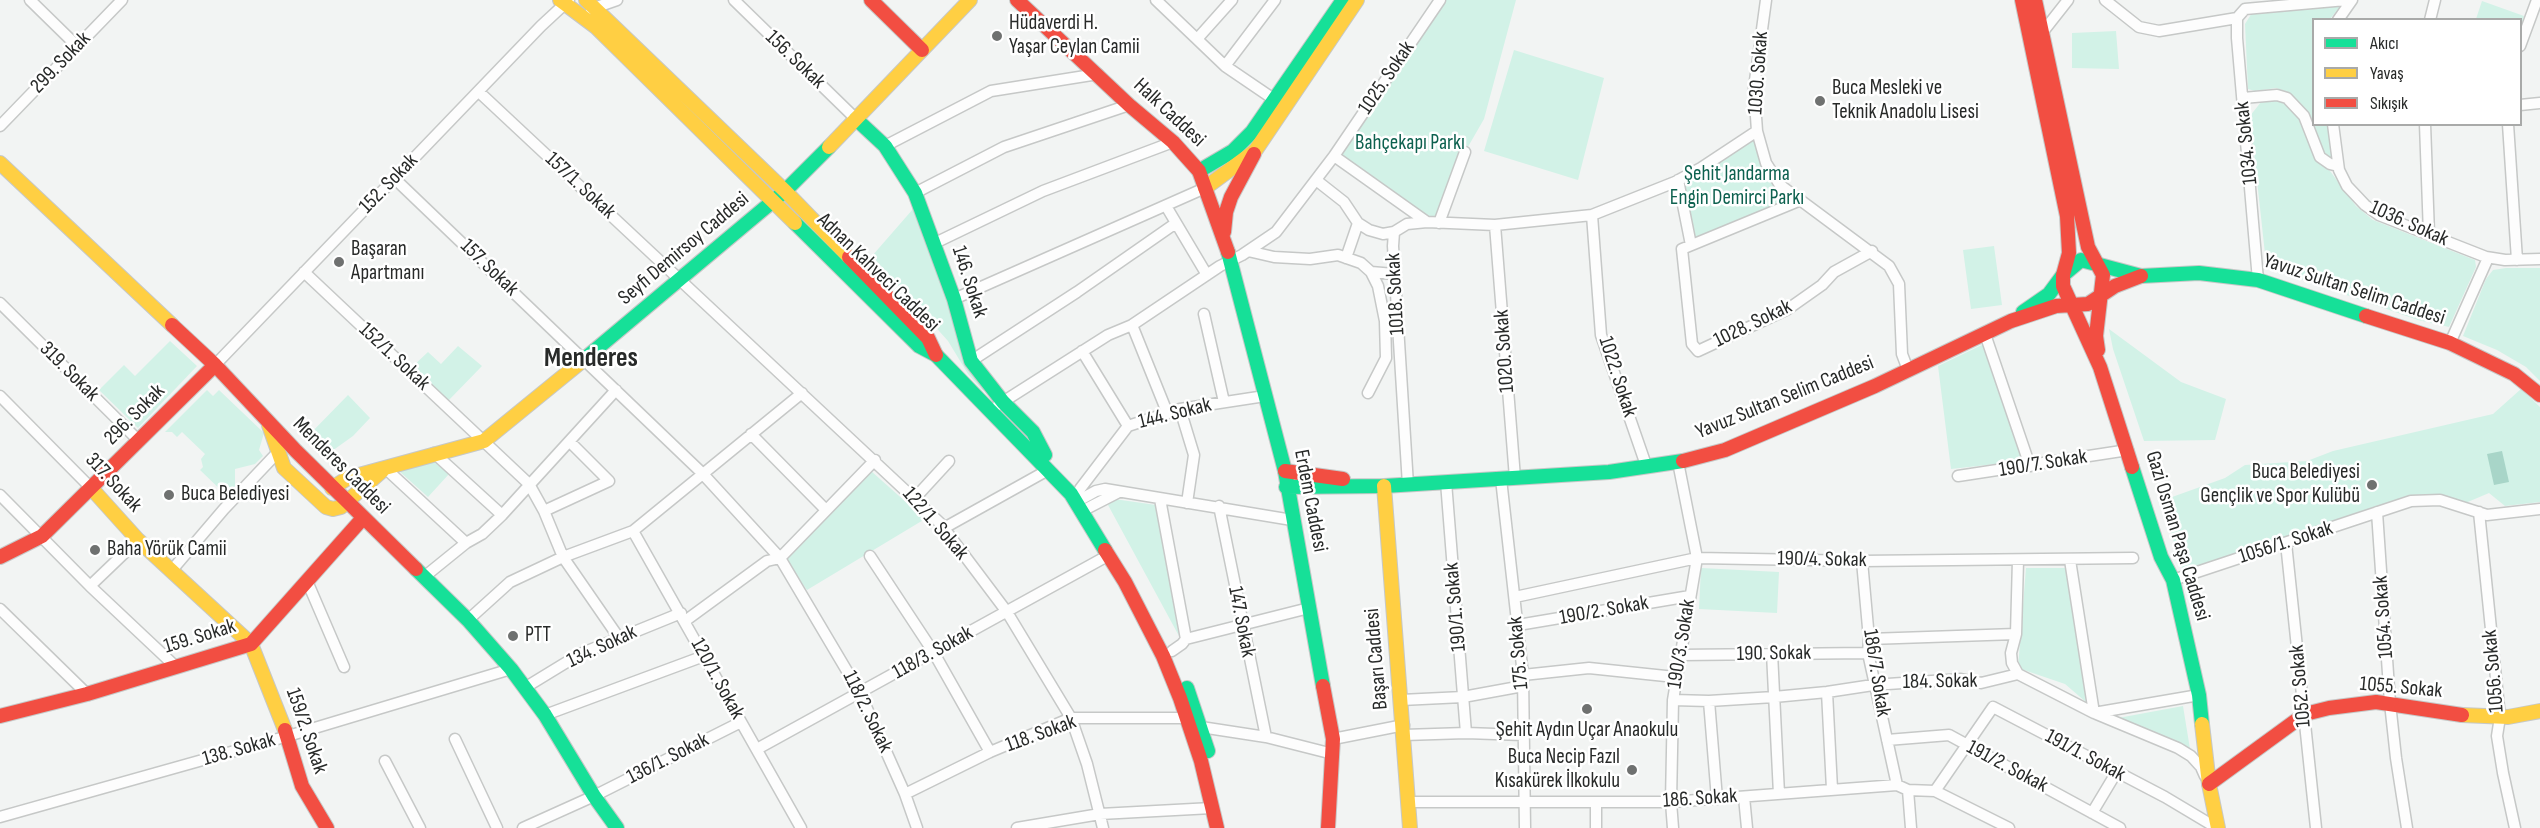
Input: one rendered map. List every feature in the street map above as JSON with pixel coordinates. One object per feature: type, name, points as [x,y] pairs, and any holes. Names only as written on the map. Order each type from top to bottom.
[{"type":"main road","points":[[871,0],[922,50]]},
{"type":"main road","name":"Seyfi Demirsoy Caddesi","points":[[332,488],[348,478],[484,441],[681,280],[785,191],[970,0]]},
{"type":"main road","name":"Halk Caddesi","points":[[1017,0],[1129,105],[1173,141],[1198,171],[1205,188]]},
{"type":"main road","points":[[1198,171],[1233,151],[1252,132],[1343,0]]},
{"type":"main road","points":[[1224,237],[1226,212],[1231,197],[1255,151],[1357,0]]},
{"type":"main road","points":[[2022,0],[2067,216],[2069,253],[2063,275],[2066,295],[2073,304],[2100,367]]},
{"type":"main road","points":[[2035,0],[2088,247],[2103,276],[2096,336],[2100,367]]},
{"type":"main road","name":"Adnan Kahveci Caddesi","points":[[565,2],[596,27],[774,200],[919,346],[936,355]]},
{"type":"main road","name":"Adnan Kahveci Caddesi","points":[[589,3],[785,191],[927,338],[936,355]]},
{"type":"main road","name":"146. Sokak","points":[[856,119],[885,146],[915,193],[954,299],[971,361],[1003,402],[1033,432],[1045,455]]},
{"type":"main road","points":[[1205,188],[1255,151]]},
{"type":"main road","name":"Menderes Caddesi","points":[[0,163],[214,365],[332,488],[468,620],[526,687],[594,796],[617,828]]},
{"type":"main road","name":"Erdem Caddesi","points":[[1205,188],[1224,237],[1228,261],[1286,471],[1286,487],[1333,739],[1328,828]]},
{"type":"main road","points":[[2063,275],[2081,260],[2141,276]]},
{"type":"main road","name":"Yavuz Sultan Selim Caddesi","points":[[1286,487],[1408,485],[1609,472],[1678,462],[1725,450],[1908,370],[2011,321],[2056,306],[2088,304],[2115,286],[2141,276],[2199,273],[2258,280],[2450,344],[2514,374],[2540,395]]},
{"type":"main road","name":"Yavuz Sultan Selim Caddesi","points":[[2011,321],[2049,294],[2063,275]]},
{"type":"main road","points":[[936,355],[1001,424],[1083,501],[1163,656],[1201,760],[1217,828]]},
{"type":"main road","name":"296. Sokak","points":[[0,557],[42,536],[92,489],[214,365]]},
{"type":"main road","name":"Gazi Osman Paşa Caddesi","points":[[2100,367],[2161,557],[2173,580],[2199,695],[2209,784],[2217,828]]},
{"type":"main road","points":[[993,413],[1006,418],[1045,455],[1083,501],[1134,577],[1172,651],[1201,727],[1211,758],[1227,828]]},
{"type":"main road","points":[[269,424],[284,468],[326,507],[333,509],[341,507],[346,501]]},
{"type":"main road","name":"Seyfi Demirsoy Caddesi","points":[[346,501],[385,468]]},
{"type":"main road","name":"Yavuz Sultan Selim Caddesi","points":[[1286,471],[1384,486]]},
{"type":"main road","name":"Başarı Caddesi","points":[[1384,486],[1410,828]]},
{"type":"main road","name":"317. Sokak","points":[[92,489],[138,540],[251,644]]},
{"type":"main road","name":"159. Sokak","points":[[0,716],[87,694],[251,644],[363,518]]},
{"type":"main road","name":"159/2. Sokak","points":[[251,644],[288,736],[302,786],[327,828]]},
{"type":"main road","name":"1055. Sokak","points":[[2209,784],[2305,714],[2346,704],[2390,703],[2476,717],[2500,717],[2540,711]]},
{"type":"street","points":[[30,0],[78,47]]},
{"type":"street","name":"299. Sokak","points":[[0,126],[122,0]]},
{"type":"street","points":[[582,17],[589,3],[617,0]]},
{"type":"street","name":"156. Sokak","points":[[734,0],[856,119]]},
{"type":"street","points":[[1156,0],[1225,66],[1275,100]]},
{"type":"street","points":[[1198,38],[1232,0]]},
{"type":"street","points":[[1225,66],[1275,0]]},
{"type":"street","name":"1025. Sokak","points":[[993,413],[1003,402],[1082,351],[1108,335],[1132,325],[1276,232],[1334,156],[1440,0]]},
{"type":"street","name":"1030. Sokak","points":[[1766,0],[1754,88],[1757,131],[1766,163],[1780,185],[1872,251],[1889,266],[1899,284],[1902,354],[1908,370]]},
{"type":"street","points":[[2042,33],[2068,0]]},
{"type":"street","points":[[2105,0],[2139,27],[2159,31],[2237,18],[2243,5],[2346,0]]},
{"type":"street","points":[[2339,18],[2352,0]]},
{"type":"street","points":[[2430,18],[2435,0]]},
{"type":"street","points":[[2522,41],[2537,0]]},
{"type":"street","name":"152. Sokak","points":[[214,365],[565,2]]},
{"type":"street","name":"1034. Sokak","points":[[2237,18],[2258,280]]},
{"type":"street","points":[[885,146],[992,91],[1098,74]]},
{"type":"street","name":"157/1. Sokak","points":[[479,92],[681,280]]},
{"type":"street","points":[[2243,98],[2277,95],[2287,98],[2304,116],[2320,157],[2338,166]]},
{"type":"street","points":[[2522,105],[2540,103]]},
{"type":"street","points":[[915,193],[1004,147],[1129,105]]},
{"type":"street","name":"1036. Sokak","points":[[2333,126],[2338,166],[2347,186],[2365,205],[2379,214],[2488,258],[2540,259]]},
{"type":"street","points":[[2425,126],[2429,234]]},
{"type":"street","points":[[2508,126],[2517,260]]},
{"type":"street","name":"1018. Sokak","points":[[1408,485],[1394,274],[1394,232],[1407,224],[1427,222],[1496,225],[1592,215],[1678,180],[1757,131]]},
{"type":"street","points":[[935,243],[1043,191],[1173,141]]},
{"type":"street","points":[[1439,223],[1465,152]]},
{"type":"street","points":[[1334,156],[1427,222]]},
{"type":"street","name":"157. Sokak","points":[[394,178],[702,473]]},
{"type":"street","points":[[1316,180],[1344,202],[1358,223],[1369,230],[1383,234],[1394,232]]},
{"type":"street","points":[[1678,180],[1691,245],[1801,200]]},
{"type":"street","points":[[954,299],[1205,188]]},
{"type":"street","points":[[1166,206],[1208,275]]},
{"type":"street","name":"1022. Sokak","points":[[1592,215],[1601,335],[1646,465]]},
{"type":"street","points":[[971,361],[1077,292],[1176,223]]},
{"type":"street","points":[[1346,258],[1358,223]]},
{"type":"street","name":"1020. Sokak","points":[[1496,225],[1508,478]]},
{"type":"street","name":"1028. Sokak","points":[[1691,245],[1682,249],[1692,344],[1698,351],[1788,309],[1822,285],[1834,272],[1872,251]]},
{"type":"street","points":[[1248,251],[1274,257],[1310,259],[1338,255],[1361,262],[1371,272],[1378,286],[1385,321],[1386,358],[1368,393]]},
{"type":"street","points":[[2450,344],[2488,258]]},
{"type":"street","name":"152/1. Sokak","points":[[304,272],[529,484],[544,511],[563,557],[619,638]]},
{"type":"street","points":[[1371,272],[1394,274]]},
{"type":"street","name":"122/1. Sokak","points":[[681,280],[875,460],[944,528],[1006,612],[1071,718],[1087,764],[1103,828]]},
{"type":"street","name":"319. Sokak","points":[[0,303],[139,441]]},
{"type":"street","points":[[1204,314],[1224,402]]},
{"type":"street","points":[[1132,325],[1167,412]]},
{"type":"street","points":[[1985,334],[2030,466]]},
{"type":"street","points":[[1082,351],[1128,426]]},
{"type":"street","points":[[424,577],[466,543],[482,534],[502,515],[616,390]]},
{"type":"street","points":[[468,620],[510,582],[563,557],[633,531],[802,393]]},
{"type":"street","name":"317. Sokak","points":[[0,396],[92,489]]},
{"type":"street","name":"144. Sokak","points":[[1083,501],[1128,426],[1180,409],[1265,396]]},
{"type":"street","points":[[1180,409],[1194,455],[1187,503]]},
{"type":"street","points":[[751,434],[826,510]]},
{"type":"street","points":[[544,511],[609,481],[570,442]]},
{"type":"street","name":"190/7. Sokak","points":[[1958,476],[2128,450]]},
{"type":"street","points":[[172,570],[224,509],[278,452]]},
{"type":"street","points":[[434,453],[502,515]]},
{"type":"street","points":[[780,558],[875,460]]},
{"type":"street","points":[[915,498],[949,461]]},
{"type":"street","name":"190/3. Sokak","points":[[1673,828],[1671,802],[1673,700],[1697,558],[1678,462]]},
{"type":"street","points":[[385,468],[466,543]]},
{"type":"street","points":[[944,528],[1048,470]]},
{"type":"street","name":"118/2. Sokak","points":[[702,473],[780,558],[807,601],[860,693],[905,794],[917,828]]},
{"type":"street","name":"175. Sokak","points":[[1508,478],[1515,597],[1523,680],[1525,828]]},
{"type":"street","name":"190/1. Sokak","points":[[1446,482],[1466,733]]},
{"type":"street","points":[[1083,501],[1117,493],[1292,520]]},
{"type":"street","points":[[0,495],[90,586],[176,667]]},
{"type":"street","points":[[1160,499],[1185,639],[1182,645],[1172,651]]},
{"type":"street","name":"1056/1. Sokak","points":[[2173,580],[2411,501],[2440,500],[2487,515],[2540,509]]},
{"type":"street","name":"147. Sokak","points":[[1219,507],[1266,737]]},
{"type":"street","name":"1054. Sokak","points":[[2377,512],[2390,703],[2407,828]]},
{"type":"street","name":"1056. Sokak","points":[[2479,512],[2500,717],[2497,736],[2515,828]]},
{"type":"street","name":"120/1. Sokak","points":[[633,531],[801,828]]},
{"type":"street","points":[[90,586],[138,540]]},
{"type":"street","name":"1052. Sokak","points":[[2286,543],[2316,828]]},
{"type":"street","name":"118/3. Sokak","points":[[757,749],[1109,555]]},
{"type":"street","points":[[870,556],[934,653],[990,752]]},
{"type":"street","name":"134. Sokak","points":[[526,687],[580,654],[619,638],[683,617],[767,561],[780,558]]},
{"type":"street","name":"190/4. Sokak","points":[[1515,597],[1697,558],[1862,561],[2133,558]]},
{"type":"street","points":[[2018,560],[2016,634],[2011,653],[2018,674],[2094,713],[2178,748],[2201,767],[2209,784]]},
{"type":"street","points":[[2070,560],[2094,713]]},
{"type":"street","name":"186/7. Sokak","points":[[1862,561],[1869,639],[1868,653],[1873,685],[1897,785]]},
{"type":"street","points":[[307,581],[344,667]]},
{"type":"street","name":"190/2. Sokak","points":[[1518,626],[1690,596]]},
{"type":"street","points":[[1185,639],[1241,623],[1309,608]]},
{"type":"street","points":[[0,609],[87,694]]},
{"type":"street","points":[[1869,639],[2016,634]]},
{"type":"street","points":[[1772,653],[1779,794]]},
{"type":"street","name":"190. Sokak","points":[[1680,655],[1868,653]]},
{"type":"street","points":[[545,715],[704,656]]},
{"type":"street","points":[[1401,700],[1463,697],[1523,680],[1589,668],[1675,678]]},
{"type":"street","name":"138. Sokak","points":[[0,817],[288,736],[511,669]]},
{"type":"street","name":"184. Sokak","points":[[1673,700],[1709,701],[1774,697],[1827,693],[1873,685],[1961,679],[1981,683],[2018,674]]},
{"type":"street","points":[[1827,693],[1832,789]]},
{"type":"street","points":[[2094,713],[2199,695]]},
{"type":"street","points":[[1709,701],[1717,799]]},
{"type":"street","name":"191/1. Sokak","points":[[1967,745],[1993,707],[2168,799],[2217,828]]},
{"type":"street","name":"118. Sokak","points":[[905,794],[990,752],[1071,718],[1186,718]]},
{"type":"street","points":[[1186,718],[1201,727],[1266,737],[1333,754]]},
{"type":"street","name":"136/1. Sokak","points":[[523,828],[594,796],[741,722]]},
{"type":"street","points":[[1333,739],[1404,730],[1523,735]]},
{"type":"street","name":"191/2. Sokak","points":[[1887,740],[1949,735],[2120,828]]},
{"type":"street","points":[[455,739],[497,828]]},
{"type":"street","points":[[1967,745],[1935,791],[2009,828]]},
{"type":"street","points":[[385,760],[420,828]]},
{"type":"street","points":[[2092,813],[2116,773]]},
{"type":"street","name":"186. Sokak","points":[[1408,802],[1596,804],[1671,802],[1897,785],[1908,790],[1935,791]]},
{"type":"street","points":[[1908,790],[1908,827]]},
{"type":"street","points":[[1743,797],[1747,828]]},
{"type":"street","points":[[1596,804],[1596,828]]},
{"type":"street","points":[[1017,828],[1101,814],[1212,808]]},
{"type":"green space","name":"Bahçekapı Parkı","points":[[1440,0],[1516,0],[1484,119],[1465,152],[1439,223],[1427,222],[1334,156]]},
{"type":"green space","points":[[2482,1],[2524,16],[2522,23],[2522,18],[2476,18]]},
{"type":"green space","points":[[2342,4],[2331,18],[2312,18],[2312,126],[2329,126],[2333,159],[2324,156],[2299,103],[2288,92],[2276,88],[2255,91],[2248,89],[2245,24],[2255,8]]},
{"type":"green space","points":[[2116,31],[2119,69],[2072,68],[2072,33]]},
{"type":"green space","points":[[1514,50],[1604,78],[1578,180],[1484,151]]},
{"type":"green space","points":[[2275,99],[2293,109],[2304,127],[2316,159],[2330,171],[2356,206],[2373,220],[2475,260],[2476,267],[2449,327],[2418,320],[2272,269],[2266,263],[2250,116],[2261,102]]},
{"type":"green space","name":"Şehit Jandarma Engin Demirci Parkı","points":[[1757,131],[1766,163],[1801,200],[1691,245],[1678,180]]},
{"type":"green space","points":[[913,209],[987,392],[982,390],[968,374],[948,341],[872,256]]},
{"type":"green space","points":[[1994,246],[2002,305],[1971,309],[1963,250]]},
{"type":"green space","points":[[2540,268],[2540,381],[2526,367],[2497,350],[2463,336],[2486,279],[2493,270]]},
{"type":"green space","points":[[2109,329],[2181,382],[2226,399],[2215,440],[2144,441],[2113,349]]},
{"type":"green space","points":[[170,341],[197,366],[138,428],[99,390],[124,365],[135,376]]},
{"type":"green space","points":[[1984,344],[2022,461],[1951,469],[1938,366]]},
{"type":"green space","points":[[458,346],[482,366],[448,401],[412,367],[428,352],[441,364]]},
{"type":"green space","name":"Buca Belediyesi Gençlik ve Spor Kulübü","points":[[2521,389],[2540,407],[2540,502],[2505,506],[2489,493],[2463,504],[2437,494],[2408,496],[2183,571],[2161,501],[2225,478],[2245,465],[2307,461],[2333,451],[2493,414]]},
{"type":"green space","points":[[207,390],[213,396],[219,390],[264,433],[259,450],[263,456],[255,464],[235,469],[235,486],[227,496],[200,470],[203,467],[201,459],[205,454],[182,432],[177,437],[172,432],[165,432]]},
{"type":"green space","points":[[348,395],[370,418],[353,436],[325,456],[307,437]]},
{"type":"green space","points":[[434,462],[449,474],[428,497],[399,471]]},
{"type":"green space","points":[[871,471],[925,519],[807,590],[784,559]]},
{"type":"green space","points":[[1114,499],[1156,505],[1179,636],[1108,505]]},
{"type":"green space","points":[[1701,568],[1779,572],[1777,613],[1699,609]]},
{"type":"green space","points":[[2026,568],[2067,568],[2086,702],[2065,684],[2018,668]]},
{"type":"green space","points":[[2183,706],[2190,749],[2118,718]]},
{"type":"shaded area","points":[[2502,451],[2509,482],[2494,485],[2487,454]]},
{"type":"traffic: fast","points":[[1199,171],[1233,151],[1252,132],[1343,0]]},
{"type":"traffic: fast","points":[[856,119],[885,146],[915,193],[954,299],[971,361],[1003,402],[1033,432],[1045,455]]},
{"type":"traffic: fast","points":[[582,361],[785,191],[829,147]]},
{"type":"traffic: fast","points":[[795,223],[919,346],[936,355],[1071,494],[1105,550]]},
{"type":"traffic: fast","points":[[1228,252],[1285,471],[1323,686]]},
{"type":"traffic: fast","points":[[2023,312],[2049,294],[2063,275],[2081,260],[2141,276],[2199,273],[2258,280],[2366,316]]},
{"type":"traffic: fast","points":[[1286,487],[1384,486],[1609,472],[1683,461]]},
{"type":"traffic: fast","points":[[2132,467],[2161,557],[2173,580],[2199,695],[2202,724]]},
{"type":"traffic: fast","points":[[416,569],[468,620],[511,669],[545,715],[594,796],[617,828]]},
{"type":"traffic: fast","points":[[1187,688],[1208,751]]},
{"type":"traffic: slow","points":[[560,0],[596,27],[795,223]]},
{"type":"traffic: slow","points":[[586,0],[785,191],[849,257]]},
{"type":"traffic: slow","points":[[829,147],[970,0]]},
{"type":"traffic: slow","points":[[1205,188],[1255,151],[1357,0]]},
{"type":"traffic: slow","points":[[0,163],[172,325]]},
{"type":"traffic: slow","points":[[332,488],[348,478],[484,441],[582,361]]},
{"type":"traffic: slow","points":[[269,425],[284,468],[326,507],[333,509],[341,507],[383,470]]},
{"type":"traffic: slow","points":[[1384,486],[1410,828]]},
{"type":"traffic: slow","points":[[92,489],[138,540],[251,644],[285,730]]},
{"type":"traffic: slow","points":[[2462,715],[2508,717],[2540,711]]},
{"type":"traffic: slow","points":[[2202,724],[2209,784],[2218,828]]},
{"type":"traffic: jam","points":[[871,0],[922,50]]},
{"type":"traffic: jam","points":[[1017,0],[1129,105],[1173,142],[1199,171],[1228,252]]},
{"type":"traffic: jam","points":[[2022,0],[2067,216],[2069,253],[2063,275],[2063,286],[2100,367],[2132,467]]},
{"type":"traffic: jam","points":[[2035,0],[2088,247],[2103,275],[2096,336],[2098,350]]},
{"type":"traffic: jam","points":[[1224,232],[1226,212],[1231,197],[1254,154]]},
{"type":"traffic: jam","points":[[849,257],[928,338],[936,355]]},
{"type":"traffic: jam","points":[[1683,461],[1725,450],[1875,386],[2011,321],[2056,306],[2088,304],[2115,286],[2141,276]]},
{"type":"traffic: jam","points":[[2366,316],[2450,343],[2514,374],[2540,395]]},
{"type":"traffic: jam","points":[[172,325],[215,365],[296,451],[416,569]]},
{"type":"traffic: jam","points":[[0,557],[42,536],[215,365]]},
{"type":"traffic: jam","points":[[1285,471],[1343,479]]},
{"type":"traffic: jam","points":[[0,716],[87,694],[251,644],[363,518]]},
{"type":"traffic: jam","points":[[1105,550],[1125,582],[1163,656],[1180,698],[1201,761],[1217,828]]},
{"type":"traffic: jam","points":[[1323,686],[1333,739],[1328,828]]},
{"type":"traffic: jam","points":[[2209,784],[2305,714],[2329,708],[2376,702],[2462,715]]},
{"type":"traffic: jam","points":[[285,730],[302,786],[327,828]]},
{"type":"place","name":"Hüdaverdi H. Yaşar Ceylan Camii","points":[[997,36]]},
{"type":"place","name":"Buca Mesleki ve Teknik Anadolu Lisesi","points":[[1820,101]]},
{"type":"place","name":"Başaran Apartmanı","points":[[339,262]]},
{"type":"place","name":"Buca Belediyesi Gençlik ve Spor Kulübü","points":[[2372,485]]},
{"type":"place","name":"Buca Belediyesi","points":[[169,495]]},
{"type":"place","name":"Baha Yörük Camii","points":[[95,550]]},
{"type":"place","name":"PTT","points":[[513,636]]},
{"type":"place","name":"Şehit Aydın Uçar Anaokulu","points":[[1587,709]]},
{"type":"place","name":"Buca Necip Fazıl Kısakürek İlkokulu","points":[[1632,770]]},
{"type":"district","name":"Menderes","points":[[591,359]]}]
